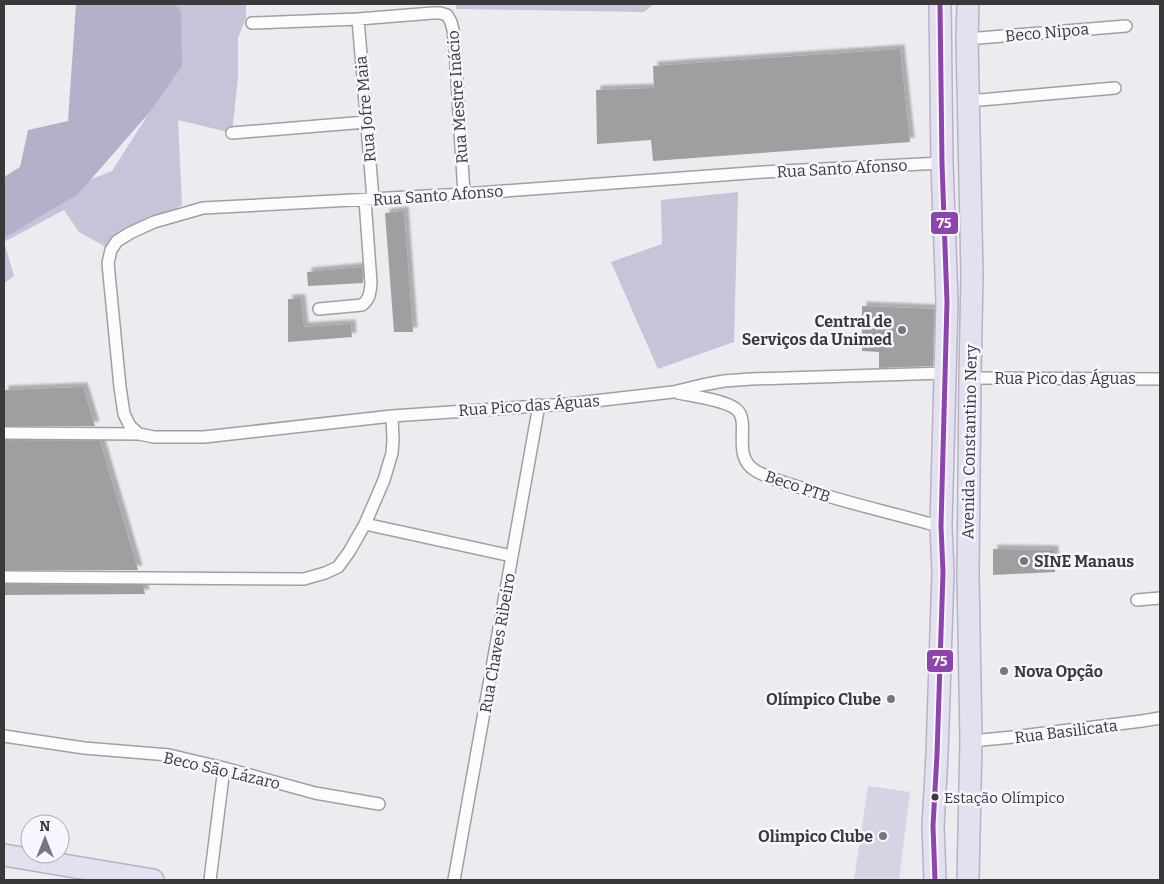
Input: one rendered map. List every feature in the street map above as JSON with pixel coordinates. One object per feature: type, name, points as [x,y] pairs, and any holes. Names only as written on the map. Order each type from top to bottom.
[{"type":"highway","name":"Avenida Constantino Nery","points":[[935,880],[933,826],[943,572],[941,526],[948,302],[942,163],[940,4]]},
{"type":"highway","name":"Avenida Constantino Nery","points":[[968,4],[967,39],[972,274],[968,573],[971,741],[968,880]]},
{"type":"highway","points":[[921,880],[924,855],[933,826]]},
{"type":"highway","points":[[4,855],[153,880]]},
{"type":"street","name":"Rua Mestre Inácio","points":[[252,23],[358,19],[440,13],[447,15],[451,22],[455,48],[464,194]]},
{"type":"street","name":"Rua Jofre Maia","points":[[319,309],[362,305],[367,301],[370,294],[366,122],[358,19]]},
{"type":"street","name":"Beco Nipoa","points":[[967,39],[1126,26]]},
{"type":"street","points":[[968,101],[1115,88]]},
{"type":"street","points":[[232,133],[366,122]]},
{"type":"street","name":"Rua Santo Afonso","points":[[139,434],[130,426],[124,414],[108,263],[111,250],[117,241],[154,222],[203,208],[369,200],[753,173],[942,163]]},
{"type":"street","name":"Rua Pico das Águas","points":[[4,433],[139,434],[154,437],[204,437],[392,416],[568,404],[672,392],[724,381],[945,373]]},
{"type":"street","name":"Rua Pico das Águas","points":[[970,378],[1160,379]]},
{"type":"street","name":"Beco PTB","points":[[672,392],[713,400],[736,409],[742,419],[742,447],[744,455],[754,470],[774,479],[831,498],[941,526]]},
{"type":"street","name":"Rua Chaves Ribeiro","points":[[454,880],[539,405]]},
{"type":"street","points":[[4,577],[304,580],[326,573],[338,567],[349,552],[365,524],[384,480],[392,453],[392,416]]},
{"type":"street","points":[[365,524],[512,556]]},
{"type":"street","points":[[1137,600],[1160,598]]},
{"type":"street","name":"Rua Basilicata","points":[[971,741],[1160,718]]},
{"type":"street","name":"Beco São Lázaro","points":[[4,736],[84,748],[169,756],[224,768],[315,793],[379,804]]},
{"type":"street","points":[[210,880],[224,768]]},
{"type":"shaded area","points":[[76,4],[175,4],[181,11],[182,66],[149,113],[78,194],[4,238],[4,177],[20,167],[28,130],[68,121]]},
{"type":"shaded area","points":[[175,4],[246,4],[246,18],[238,38],[238,77],[232,133],[178,120],[182,205],[106,247],[79,232],[64,210],[4,242],[4,215],[112,171],[149,113],[181,11]]},
{"type":"shaded area","points":[[456,4],[654,4],[644,12],[456,9]]},
{"type":"shaded area","points":[[738,192],[734,342],[658,369],[611,262],[662,244],[661,200]]},
{"type":"shaded area","points":[[4,242],[14,276],[4,283]]},
{"type":"shaded area","name":"Olimpico Clube","points":[[868,786],[910,792],[899,880],[854,880]]},
{"type":"building","points":[[900,49],[910,142],[653,161],[651,140],[597,144],[596,90],[654,88],[653,66]]},
{"type":"building","points":[[404,211],[413,332],[394,332],[385,213]]},
{"type":"building","points":[[362,267],[363,283],[308,286],[307,272]]},
{"type":"building","points":[[288,299],[301,299],[304,327],[351,324],[352,337],[288,342]]},
{"type":"building","name":"Central de Serviços da Unimed","points":[[862,306],[934,309],[933,366],[879,368],[879,352],[862,351]]},
{"type":"building","points":[[83,387],[95,426],[4,426],[4,390]]},
{"type":"building","points":[[4,440],[100,441],[138,570],[4,570]]},
{"type":"building","name":"SINE Manaus","points":[[993,549],[1054,550],[1055,572],[993,575]]},
{"type":"building","points":[[4,584],[143,585],[145,594],[4,595]]},
{"type":"transit line","name":"75","points":[[935,880],[933,826],[943,572],[941,526],[947,302],[942,163],[940,4]]},
{"type":"place","name":"Central de Serviços da Unimed","points":[[902,330]]},
{"type":"place","name":"SINE Manaus","points":[[1024,561]]},
{"type":"place","name":"Nova Opção","points":[[1004,671]]},
{"type":"place","name":"Olímpico Clube","points":[[891,699]]},
{"type":"place","name":"Estação Olímpico","points":[[935,797]]},
{"type":"place","name":"Olimpico Clube","points":[[883,836]]}]
